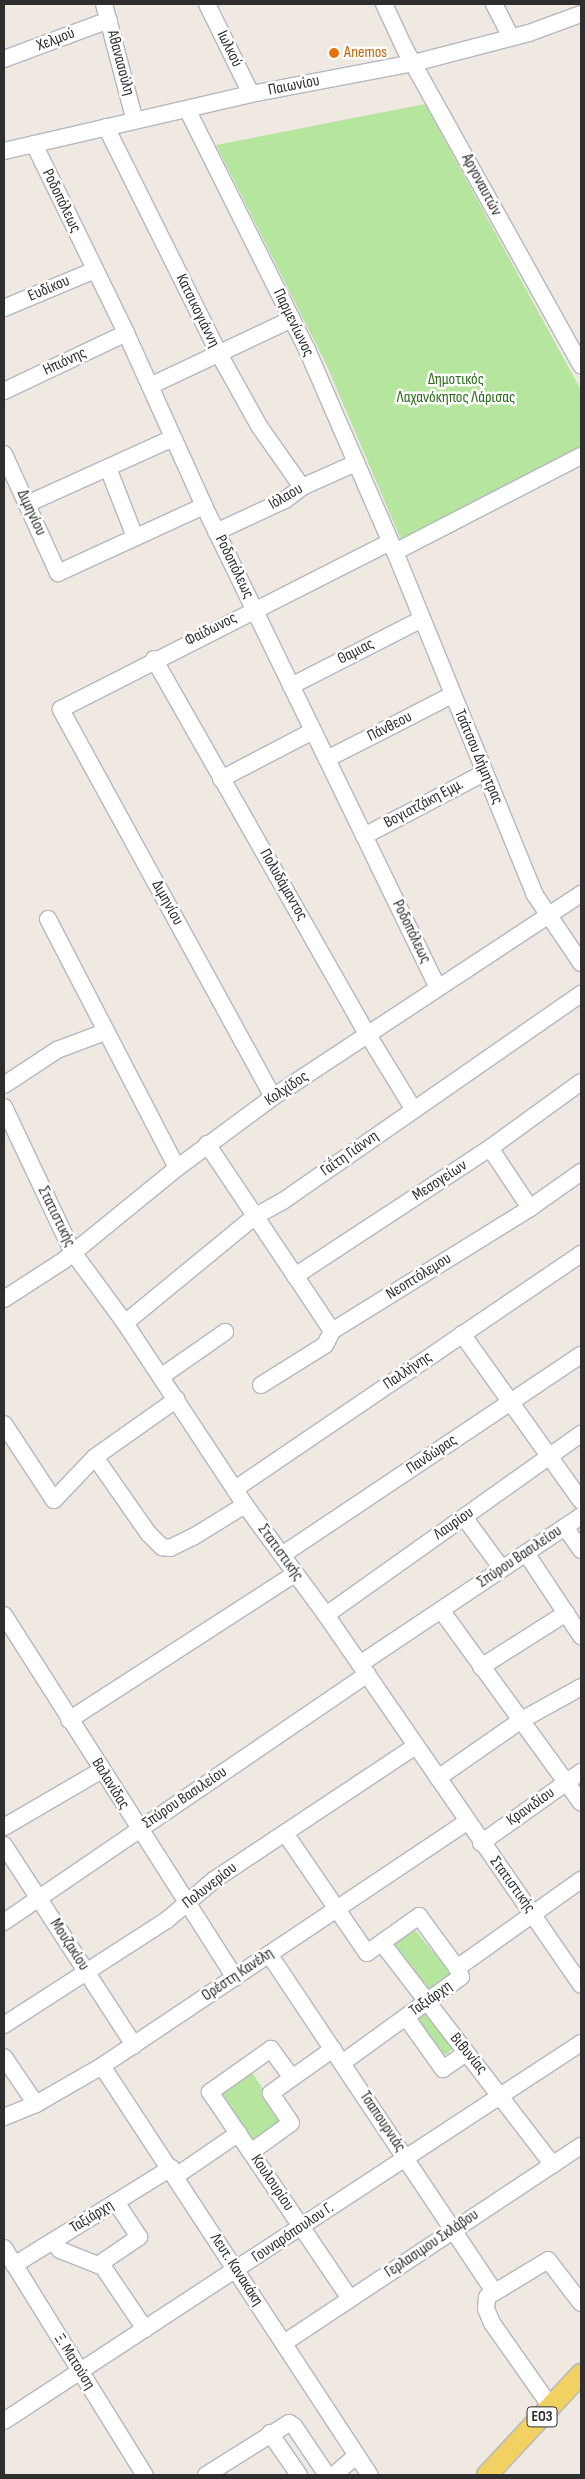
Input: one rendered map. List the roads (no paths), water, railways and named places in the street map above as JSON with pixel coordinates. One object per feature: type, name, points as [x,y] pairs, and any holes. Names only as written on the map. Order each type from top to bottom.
[{"type":"main road","name":"ΕΟ3","points":[[487,2475],[581,2374]]},
{"type":"street","name":"Αθανασούλη","points":[[104,4],[135,122]]},
{"type":"street","name":"Ιωλκού","points":[[207,4],[251,94]]},
{"type":"street","name":"Αργοναυτών","points":[[384,4],[414,63],[581,365]]},
{"type":"street","points":[[494,4],[511,38]]},
{"type":"street","name":"Παιωνίου","points":[[4,150],[135,122],[251,94],[414,63],[511,38],[576,11]]},
{"type":"street","name":"Χελμού","points":[[4,59],[109,20]]},
{"type":"street","name":"Παρμενίωνος","points":[[187,109],[292,319],[392,547]]},
{"type":"street","name":"Κατσικογιάννη","points":[[106,127],[219,354],[259,426],[302,487]]},
{"type":"street","name":"Ροδοπόλεως","points":[[34,144],[126,333],[216,532],[438,988]]},
{"type":"street","name":"Ευδίκου","points":[[4,308],[95,270]]},
{"type":"street","points":[[150,386],[292,319]]},
{"type":"street","name":"Ηπιόνης","points":[[4,391],[126,333]]},
{"type":"street","points":[[27,504],[173,438]]},
{"type":"street","name":"Διμηνίου","points":[[4,454],[58,573],[135,537]]},
{"type":"street","name":"Φαίδωνος","points":[[61,709],[254,608],[392,547],[581,456]]},
{"type":"street","name":"Ιόλαου","points":[[216,532],[285,500],[302,487],[356,463]]},
{"type":"street","points":[[108,468],[135,537],[204,506]]},
{"type":"street","name":"Τσάτσου Δήμητρας","points":[[392,547],[484,773],[547,916],[581,963]]},
{"type":"street","name":"Θαμιας","points":[[291,686],[422,619]]},
{"type":"street","name":"Πολυδάμαντος","points":[[154,659],[368,1035],[414,1110]]},
{"type":"street","name":"Πάνθεου","points":[[327,759],[452,695]]},
{"type":"street","name":"Διμηνίου","points":[[61,709],[273,1097]]},
{"type":"street","points":[[221,779],[313,731]]},
{"type":"street","name":"Βογιατζάκη Εμμ.","points":[[364,836],[484,773]]},
{"type":"street","name":"Κολχίδος","points":[[6,1293],[63,1261],[72,1251],[176,1168],[273,1097],[581,894]]},
{"type":"street","points":[[48,919],[176,1168]]},
{"type":"street","name":"Γαΐτη Γιάννη","points":[[125,1323],[254,1217],[283,1201],[581,994]]},
{"type":"street","points":[[4,1084],[57,1050],[105,1032]]},
{"type":"street","name":"Μεσογείων","points":[[295,1276],[490,1148],[581,1082]]},
{"type":"street","name":"Στατιστικής","points":[[4,1107],[72,1251],[162,1376],[245,1505],[364,1669],[467,1822],[581,1985]]},
{"type":"street","points":[[207,1144],[332,1331]]},
{"type":"street","points":[[490,1148],[530,1208]]},
{"type":"street","name":"Νεοπτόλεμου","points":[[261,1385],[325,1345],[332,1331],[530,1208],[581,1172]]},
{"type":"street","name":"Παλλήνης","points":[[234,1489],[581,1254]]},
{"type":"street","points":[[162,1376],[225,1332]]},
{"type":"street","points":[[462,1334],[512,1401],[581,1501]]},
{"type":"street","name":"Πανδώρας","points":[[282,1555],[581,1355]]},
{"type":"street","points":[[4,1424],[54,1500],[95,1457],[177,1398]]},
{"type":"street","name":"Λαυρίου","points":[[326,1615],[581,1434]]},
{"type":"street","points":[[95,1457],[148,1533],[162,1547],[170,1548],[193,1537],[245,1505]]},
{"type":"street","name":"Σπύρου Βασιλείου","points":[[4,1922],[139,1829],[364,1669],[441,1610],[581,1516]]},
{"type":"street","points":[[464,1518],[502,1569]]},
{"type":"street","points":[[565,1526],[581,1550]]},
{"type":"street","points":[[526,1553],[581,1636]]},
{"type":"street","points":[[70,1720],[295,1574]]},
{"type":"street","points":[[441,1610],[581,1803]]},
{"type":"street","points":[[481,1667],[566,1613]]},
{"type":"street","name":"Βαλανίδας","points":[[4,1615],[9,1636],[70,1720],[235,1978]]},
{"type":"street","points":[[438,1778],[520,1721],[581,1687]]},
{"type":"street","name":"Πολυνερίου","points":[[4,2025],[167,1920],[214,1880],[416,1746]]},
{"type":"street","points":[[4,1827],[102,1770]]},
{"type":"street","name":"Κρανιδίου","points":[[481,1842],[581,1772]]},
{"type":"street","name":"Ορέστη Κανέλη","points":[[4,2116],[36,2104],[102,2066],[467,1822]]},
{"type":"street","points":[[285,1833],[367,1953],[419,1916],[457,1968]]},
{"type":"street","name":"Μουζακίου","points":[[4,1845],[134,2045]]},
{"type":"street","name":"Ταξιάρχη","points":[[342,2063],[461,1977],[457,1968],[534,1916],[581,1880]]},
{"type":"street","name":"Βιθυνίας","points":[[382,1943],[466,2053],[501,2094],[553,2165]]},
{"type":"street","name":"Τσαπουρνιάς","points":[[269,1954],[494,2291]]},
{"type":"street","points":[[406,2017],[443,2069],[466,2053]]},
{"type":"street","name":"Γουναρόπουλου Γ.","points":[[4,2421],[145,2329],[237,2272],[501,2094],[581,2043]]},
{"type":"street","name":"Κουλουρίου","points":[[292,2078],[271,2049],[210,2092],[350,2300]]},
{"type":"street","points":[[251,2152],[291,2123],[270,2093],[333,2049]]},
{"type":"street","points":[[4,2057],[9,2078],[36,2104]]},
{"type":"street","name":"Λευτ. Κανακάκη","points":[[102,2066],[174,2172],[370,2475]]},
{"type":"street","name":"Ταξιάρχη","points":[[11,2270],[53,2241],[116,2202],[174,2172],[239,2133]]},
{"type":"street","name":"Γερλασιμου Σκλάβου","points":[[284,2342],[581,2146]]},
{"type":"street","points":[[98,2265],[139,2237],[116,2202]]},
{"type":"street","points":[[53,2241],[60,2250],[98,2265],[105,2270],[145,2329]]},
{"type":"street","name":"Ξ. Ματούση","points":[[4,2248],[11,2270],[80,2371],[145,2475]]},
{"type":"street","points":[[550,2407],[492,2323],[486,2309],[488,2297],[494,2291],[548,2260],[581,2303]]},
{"type":"street","points":[[206,2475],[286,2424],[294,2426],[327,2475]]},
{"type":"street","points":[[270,2433],[299,2475]]},
{"type":"street","points":[[334,2475],[356,2456]]},
{"type":"place","name":"Anemos","points":[[334,53]]},
{"type":"park label","name":"Δημοτικός Λαχανόκηπος Λάρισας","points":[[456,389]]}]
